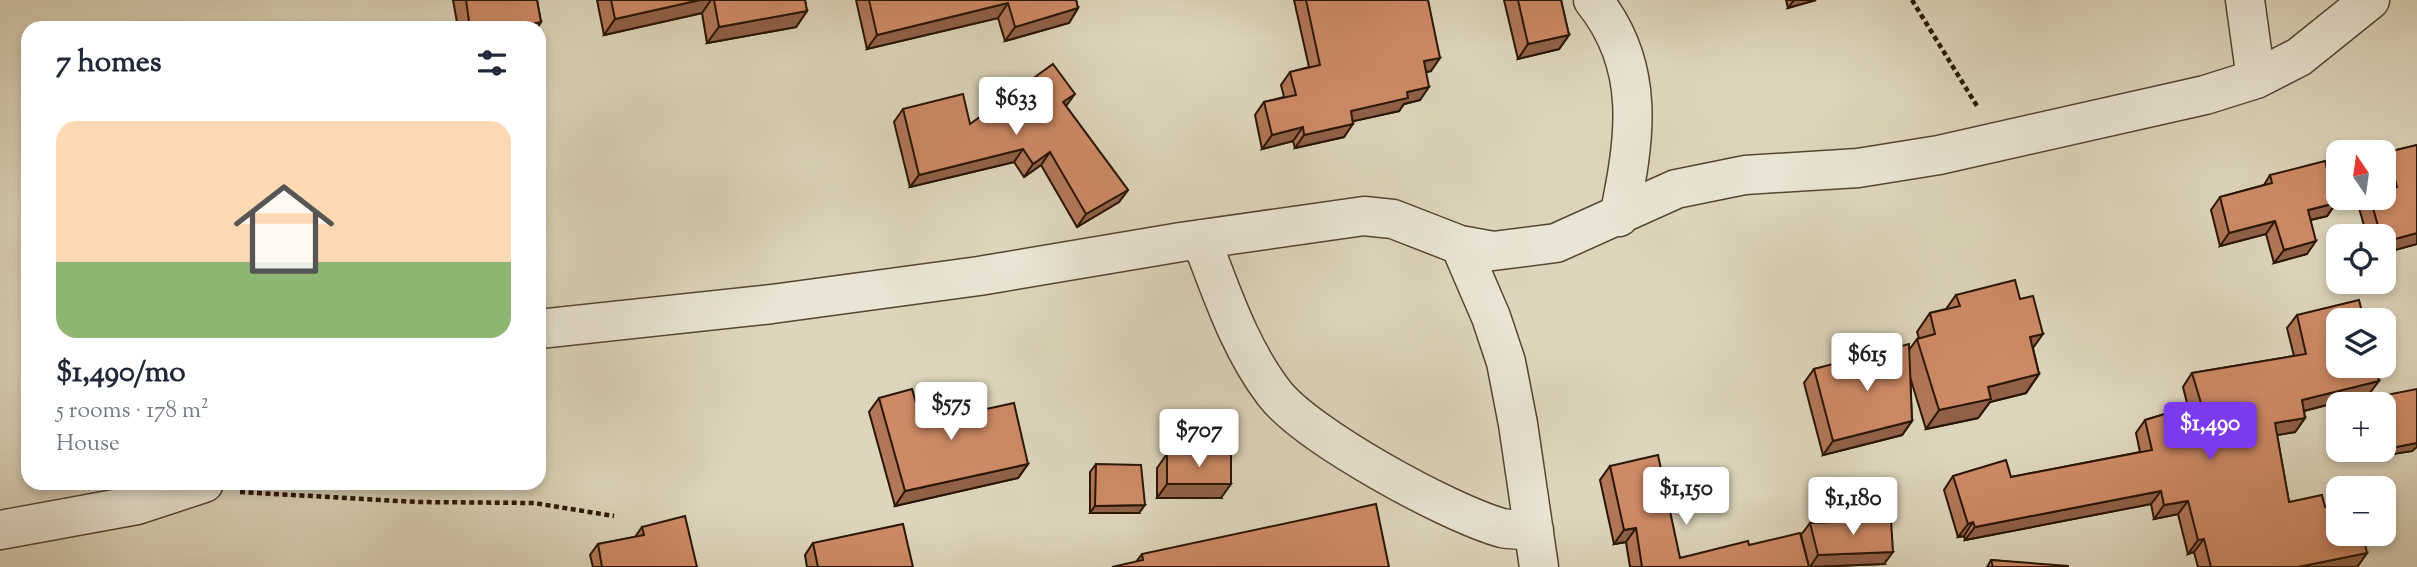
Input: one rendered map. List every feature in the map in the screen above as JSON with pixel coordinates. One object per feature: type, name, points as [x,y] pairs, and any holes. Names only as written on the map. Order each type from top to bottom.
[{"type":"street","points":[[1593,0],[1613,29],[1631,87],[1633,148],[1619,217]]},
{"type":"street","points":[[2245,0],[2256,79]]},
{"type":"street","points":[[546,328],[772,304],[979,276],[1200,239],[1364,216],[1393,219],[1460,245],[1493,251],[1528,249],[1556,243],[1619,217],[1676,189],[1745,175],[1857,168],[2000,142],[2071,124],[2164,107],[2256,79],[2299,57],[2370,0]]},
{"type":"street","points":[[1200,239],[1225,302],[1260,373],[1276,395],[1298,416],[1353,454],[1460,513],[1504,529],[1531,556]]},
{"type":"street","points":[[1460,245],[1491,317],[1506,362],[1518,424],[1531,556]]},
{"type":"street","points":[[0,530],[137,505],[184,490]]},
{"type":"path","points":[[1912,0],[2000,142]]},
{"type":"path","points":[[229,490],[247,494],[417,502],[534,503],[614,516]]},
{"type":"building","points":[[466,0],[537,0],[541,21],[469,21]]},
{"type":"building","points":[[611,0],[700,0],[615,19]]},
{"type":"building","points":[[714,0],[805,0],[807,11],[719,27]]},
{"type":"building","points":[[869,0],[1076,0],[1078,8],[1015,27],[1008,3],[877,35]]},
{"type":"building","points":[[1306,0],[1428,0],[1440,58],[1424,61],[1429,87],[1407,92],[1408,98],[1351,111],[1353,124],[1304,135],[1303,127],[1272,135],[1264,102],[1296,95],[1290,72],[1320,65]]},
{"type":"building","points":[[1518,0],[1561,0],[1569,35],[1528,44]]},
{"type":"building","points":[[1053,64],[1075,94],[1063,102],[1128,190],[1086,214],[1050,152],[1033,164],[1023,149],[919,175],[903,109],[963,94],[970,124]]},
{"type":"building","points":[[2417,145],[2417,233],[2396,239],[2396,224],[2378,224],[2373,210],[2396,210],[2396,150]]},
{"type":"building","points":[[2325,161],[2326,206],[2308,210],[2316,241],[2284,250],[2275,221],[2229,233],[2220,197],[2272,183],[2270,175]]},
{"type":"building","points":[[2015,280],[2020,299],[2033,296],[2043,334],[2030,337],[2039,374],[1988,387],[1991,399],[1939,410],[1917,339],[1935,334],[1930,313],[1960,306],[1956,295]]},
{"type":"building","points":[[2359,300],[2361,308],[2326,308],[2326,378],[2378,378],[2379,381],[2302,400],[2305,418],[2275,423],[2289,502],[2322,495],[2326,507],[2326,546],[2366,546],[2367,553],[2298,567],[2211,567],[2204,539],[2198,540],[2188,501],[2164,505],[2161,491],[1975,527],[1973,522],[1968,524],[1953,476],[2006,460],[2011,477],[2152,450],[2145,420],[2201,403],[2192,373],[2306,354],[2297,315]]},
{"type":"building","points":[[1909,344],[1912,421],[1833,441],[1814,369]]},
{"type":"building","points":[[912,389],[922,423],[1014,403],[1028,464],[905,491],[879,398]]},
{"type":"building","points":[[2417,389],[2417,443],[2396,447],[2396,393]]},
{"type":"building","points":[[1167,454],[1231,454],[1231,484],[1167,484]]},
{"type":"building","points":[[1658,455],[1680,558],[1748,541],[1749,545],[1800,533],[1809,567],[1642,567],[1636,528],[1624,530],[1610,466]]},
{"type":"building","points":[[1096,464],[1141,465],[1145,505],[1095,506]]},
{"type":"building","points":[[1376,504],[1389,567],[1112,567],[1143,560],[1142,554]]},
{"type":"building","points":[[685,516],[697,567],[602,567],[598,544],[644,535],[642,527]]},
{"type":"building","points":[[1891,520],[1893,552],[1818,555],[1810,523]]},
{"type":"building","points":[[903,524],[913,567],[818,567],[813,543]]},
{"type":"building","points":[[1991,560],[2068,566],[2068,567],[1993,567]]}]
